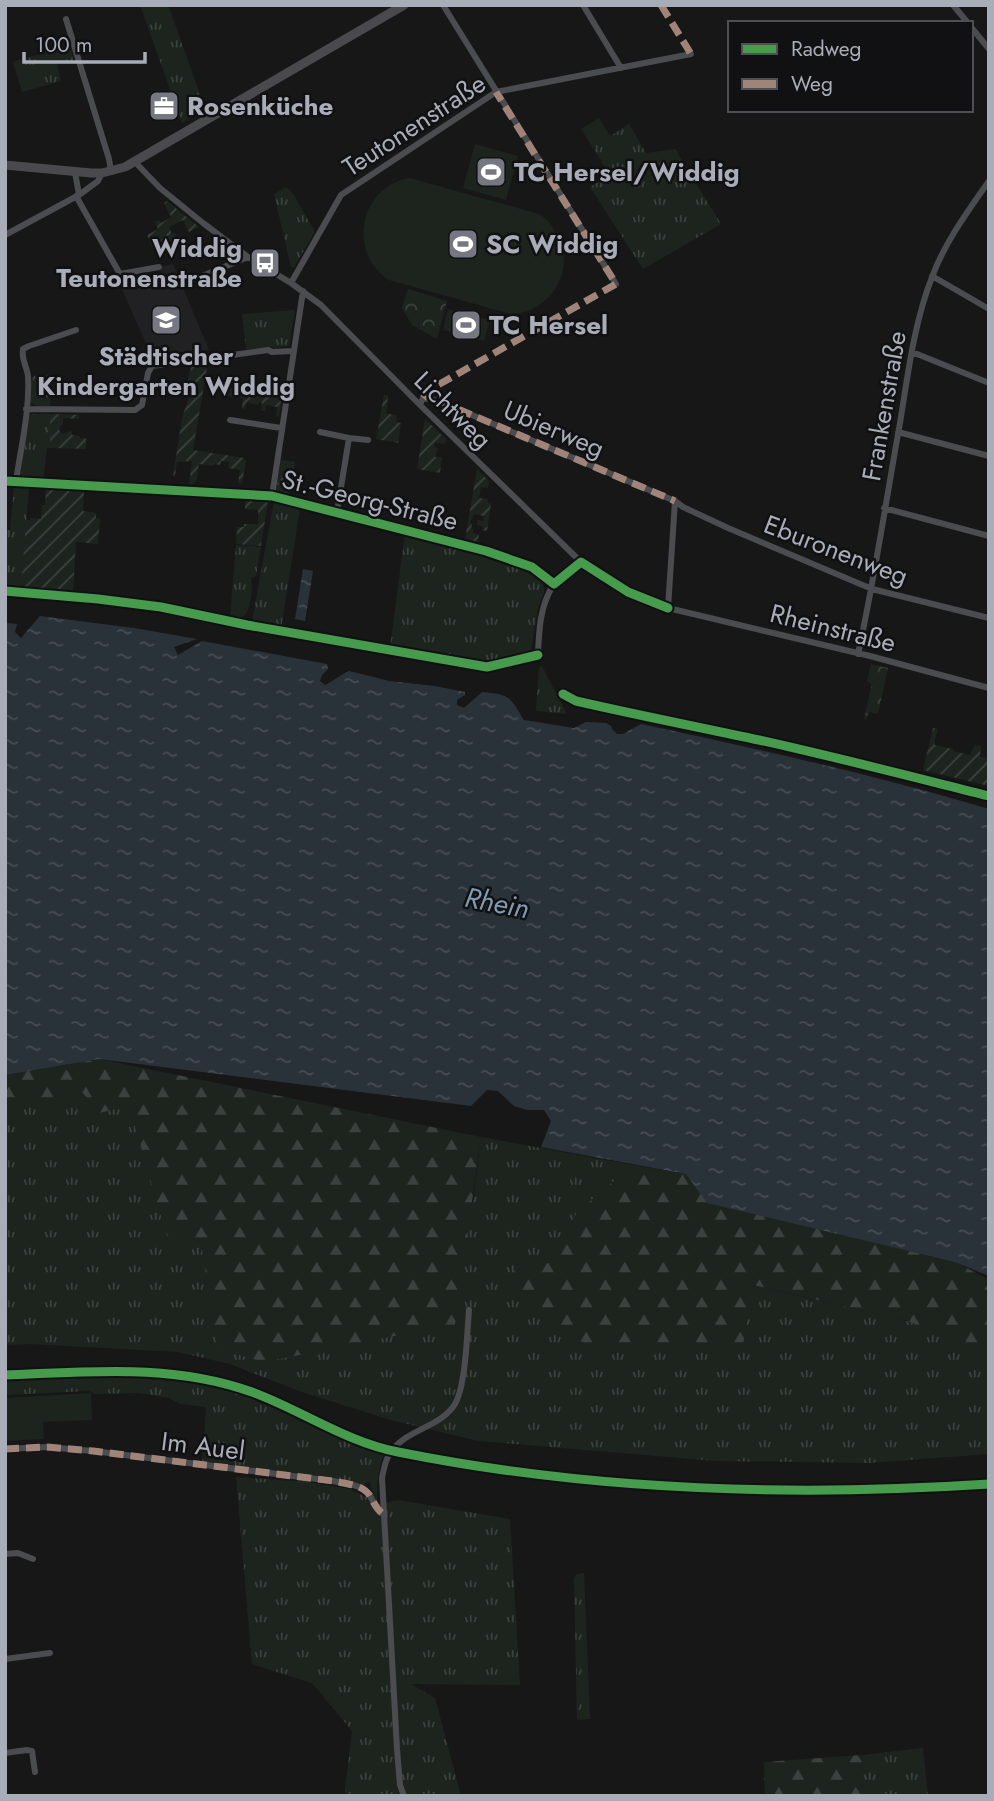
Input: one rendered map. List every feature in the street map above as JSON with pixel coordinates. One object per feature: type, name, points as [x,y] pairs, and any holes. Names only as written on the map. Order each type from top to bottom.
[{"type":"main road","points":[[5,165],[75,172],[106,172],[135,162],[404,5]]},
{"type":"street","points":[[443,5],[616,284]]},
{"type":"street","points":[[583,5],[621,68]]},
{"type":"street","points":[[953,5],[966,21]]},
{"type":"street","points":[[5,235],[77,196],[106,172],[109,159],[66,19]]},
{"type":"street","points":[[973,29],[989,49]]},
{"type":"street","name":"Teutonenstraße","points":[[292,284],[341,195],[496,92],[691,54]]},
{"type":"street","name":"Lichtweg","points":[[135,162],[160,188],[202,223],[321,305],[581,562],[628,592],[668,608]]},
{"type":"street","points":[[75,172],[77,196],[120,274],[159,267]]},
{"type":"street","name":"Frankenstraße","points":[[858,654],[872,589],[920,313],[932,276],[954,231],[989,181]]},
{"type":"street","points":[[195,279],[248,257]]},
{"type":"street","points":[[932,276],[989,309]]},
{"type":"street","points":[[272,496],[303,291]]},
{"type":"street","points":[[16,481],[28,375],[22,355],[23,349],[76,330]]},
{"type":"street","points":[[26,410],[135,411],[142,405],[148,373],[152,366],[268,350],[293,351]]},
{"type":"street","points":[[912,352],[989,383]]},
{"type":"street","name":"Ubierweg","points":[[420,405],[423,398],[439,401],[675,501]]},
{"type":"street","points":[[230,420],[281,428]]},
{"type":"street","name":"St.-Georg-Straße","points":[[320,432],[368,440]]},
{"type":"street","points":[[898,432],[989,456]]},
{"type":"street","name":"St.-Georg-Straße","points":[[337,512],[349,438]]},
{"type":"street","name":"St.-Georg-Straße","points":[[5,481],[272,496],[486,551],[532,567],[554,584]]},
{"type":"street","points":[[668,608],[675,501]]},
{"type":"street","name":"Eburonenweg","points":[[675,501],[682,507],[728,528],[872,589],[989,618]]},
{"type":"street","points":[[884,509],[989,536]]},
{"type":"street","points":[[538,654],[544,601],[554,584],[581,562]]},
{"type":"street","name":"Rheinstraße","points":[[668,608],[989,688]]},
{"type":"street","points":[[404,1796],[400,1785],[397,1749],[382,1478],[391,1451],[404,1438],[438,1421],[454,1406],[462,1386],[469,1310]]},
{"type":"street","name":"Im Auel","points":[[5,1448],[47,1447],[93,1451],[333,1481],[364,1489],[375,1509],[383,1514]]},
{"type":"street","points":[[5,1554],[18,1553],[33,1559]]},
{"type":"street","points":[[5,1659],[50,1653]]},
{"type":"street","points":[[5,1753],[32,1751],[35,1772]]},
{"type":"shaded area","name":"Städtischer Kindergarten Widdig","points":[[173,264],[209,350],[151,355],[120,285],[130,281],[128,275],[135,274],[141,284],[162,276],[159,267]]},
{"type":"green space","points":[[140,5],[168,5],[205,108],[182,123]]},
{"type":"green space","points":[[70,45],[74,60],[57,65],[61,81],[22,92],[13,62]]},
{"type":"green space","points":[[599,118],[610,136],[629,124],[646,153],[675,149],[721,224],[643,269],[590,187],[610,175],[581,129]]},
{"type":"green space","name":"TC Hersel/Widdig","points":[[475,144],[518,156],[506,200],[463,188]]},
{"type":"green space","name":"SC Widdig","points":[[410,178],[539,214],[545,218],[557,235],[564,262],[562,275],[548,298],[525,312],[511,314],[389,280],[376,268],[367,254],[365,222],[370,207],[379,194],[393,184]]},
{"type":"green space","points":[[286,187],[294,195],[315,232],[294,267],[291,267],[274,194]]},
{"type":"green space","points":[[167,201],[199,227],[189,232],[183,220],[169,227],[172,234],[175,233],[177,237],[181,235],[184,242],[167,250],[163,242],[152,247],[147,235],[158,229],[155,222],[159,220],[161,223],[171,217],[164,203]]},
{"type":"green space","points":[[408,289],[447,301],[437,339],[412,325],[402,308]]},
{"type":"green space","name":"TC Hersel","points":[[448,309],[490,320],[484,341],[443,330]]},
{"type":"green space","points":[[295,310],[289,346],[246,350],[242,315]]},
{"type":"green space","points":[[208,362],[193,450],[244,458],[246,461],[242,484],[238,483],[240,470],[228,468],[229,462],[221,461],[220,465],[214,466],[199,464],[194,484],[189,484],[192,461],[177,462],[173,476],[182,418],[189,397],[187,383],[192,364]]},
{"type":"green space","points":[[50,374],[50,406],[36,406],[31,403],[32,378]]},
{"type":"green space","points":[[258,385],[258,391],[282,395],[279,417],[276,416],[277,407],[266,405],[265,411],[261,411],[262,403],[259,402],[258,405],[247,402],[245,409],[242,408],[243,398],[224,396],[225,388]]},
{"type":"green space","points":[[384,395],[388,395],[386,413],[397,416],[396,422],[401,423],[398,443],[376,439]]},
{"type":"green space","points":[[50,414],[50,448],[47,448],[43,480],[24,478],[20,474],[30,415]]},
{"type":"green space","points":[[50,414],[79,415],[79,419],[63,418],[59,430],[62,434],[72,431],[72,435],[86,438],[86,449],[50,448]]},
{"type":"green space","points":[[425,419],[446,439],[445,444],[435,443],[434,447],[438,448],[435,457],[442,457],[440,473],[417,469]]},
{"type":"green space","points":[[281,460],[295,462],[289,499],[276,492]]},
{"type":"green space","points":[[477,469],[489,481],[488,488],[481,487],[479,498],[488,499],[491,504],[487,531],[482,530],[483,526],[477,525],[478,520],[483,521],[484,516],[474,514],[470,523],[471,529],[474,529],[473,533],[479,535],[478,542],[465,539]]},
{"type":"green space","points":[[46,486],[80,488],[80,491],[84,491],[83,511],[96,513],[96,518],[100,518],[98,544],[76,542],[73,594],[21,589],[26,520],[41,519]]},
{"type":"green space","points":[[14,487],[29,487],[21,589],[5,589],[5,529],[10,530]]},
{"type":"green space","points":[[245,500],[268,501],[261,546],[236,544],[237,527],[258,524],[258,510],[245,509]]},
{"type":"green space","points":[[274,501],[300,508],[281,629],[254,624],[252,621]]},
{"type":"green space","points":[[405,534],[508,560],[532,571],[541,579],[544,592],[538,607],[530,655],[486,665],[390,647]]},
{"type":"green space","points":[[236,545],[261,547],[256,576],[251,578],[247,611],[242,617],[230,617]]},
{"type":"green space","points":[[871,664],[888,668],[878,714],[869,712],[866,720],[864,719],[872,684],[867,681]]},
{"type":"green space","points":[[542,666],[567,714],[536,711],[539,667]]},
{"type":"green space","points":[[933,728],[938,729],[935,745],[970,755],[975,745],[981,746],[980,757],[989,758],[989,786],[923,770]]},
{"type":"green space","points":[[99,1059],[481,1137],[455,1324],[264,1362],[217,1349],[201,1243],[167,1236],[129,1106],[99,1113],[83,1093],[5,1106],[5,1075]]},
{"type":"green space","points":[[83,1092],[129,1106],[167,1236],[473,1202],[481,1137],[633,1165],[577,1212],[555,1266],[505,1280],[752,1285],[904,1320],[989,1351],[989,1454],[868,1463],[716,1461],[479,1441],[391,1420],[299,1391],[230,1364],[178,1352],[5,1345],[5,1106]]},
{"type":"green space","points":[[633,1165],[686,1174],[708,1203],[956,1262],[989,1280],[989,1351],[904,1320],[753,1285],[743,1345],[592,1350],[505,1280],[526,1258],[555,1265],[577,1212]]},
{"type":"green space","points":[[96,1374],[174,1377],[213,1383],[251,1394],[329,1431],[385,1452],[378,1477],[379,1504],[398,1500],[510,1519],[520,1685],[411,1684],[435,1698],[461,1796],[347,1796],[345,1790],[352,1731],[312,1683],[252,1664],[236,1477],[308,1482],[350,1489],[374,1501],[370,1482],[364,1486],[304,1474],[202,1463],[206,1407],[180,1404],[169,1398],[139,1393],[94,1394],[89,1391],[5,1395],[5,1378]]},
{"type":"green space","points":[[91,1393],[92,1420],[43,1422],[44,1439],[5,1441],[5,1398]]},
{"type":"green space","points":[[584,1573],[590,1719],[577,1720],[574,1578],[577,1574]]},
{"type":"green space","points":[[923,1748],[928,1796],[864,1796],[862,1755]]},
{"type":"green space","points":[[862,1755],[864,1796],[765,1796],[764,1762]]},
{"type":"water","points":[[303,569],[313,571],[305,621],[295,619]]},
{"type":"water","name":"Rhein","points":[[40,616],[197,639],[174,647],[178,655],[202,641],[327,664],[328,669],[320,681],[325,685],[349,671],[389,681],[465,692],[465,695],[457,700],[457,705],[464,708],[482,692],[499,694],[512,701],[524,720],[574,728],[586,722],[606,723],[617,734],[623,734],[641,724],[816,763],[989,809],[989,1276],[955,1262],[707,1203],[686,1174],[541,1147],[551,1121],[544,1110],[527,1110],[514,1106],[498,1091],[487,1090],[471,1106],[99,1059],[5,1075],[5,623],[17,624],[15,632],[21,638]]},
{"type":"marked path","points":[[661,5],[691,54]]},
{"type":"marked path","points":[[423,398],[431,389],[616,284],[496,92]]},
{"type":"marked path","points":[[439,401],[675,501]]},
{"type":"marked path","points":[[5,1449],[47,1447],[93,1451],[333,1481],[363,1489],[383,1514]]},
{"type":"cycle path","points":[[5,481],[272,496],[486,551],[532,567],[554,584],[581,562],[628,592],[668,608]]},
{"type":"cycle path","points":[[5,591],[161,607],[247,625],[487,667],[538,655]]},
{"type":"cycle path","points":[[563,694],[576,701],[788,747],[989,796]]},
{"type":"cycle path","points":[[5,1375],[99,1371],[191,1377],[252,1392],[379,1447],[471,1465],[544,1475],[692,1488],[767,1490],[989,1484]]},
{"type":"place","name":"Rosenküche","points":[[164,106]]},
{"type":"place","name":"TC Hersel/Widdig","points":[[491,172]]},
{"type":"place","name":"SC Widdig","points":[[463,244]]},
{"type":"place","name":"Widdig Teutonenstraße","points":[[265,263]]},
{"type":"place","name":"Städtischer Kindergarten Widdig","points":[[166,320]]},
{"type":"place","name":"TC Hersel","points":[[466,325]]}]
